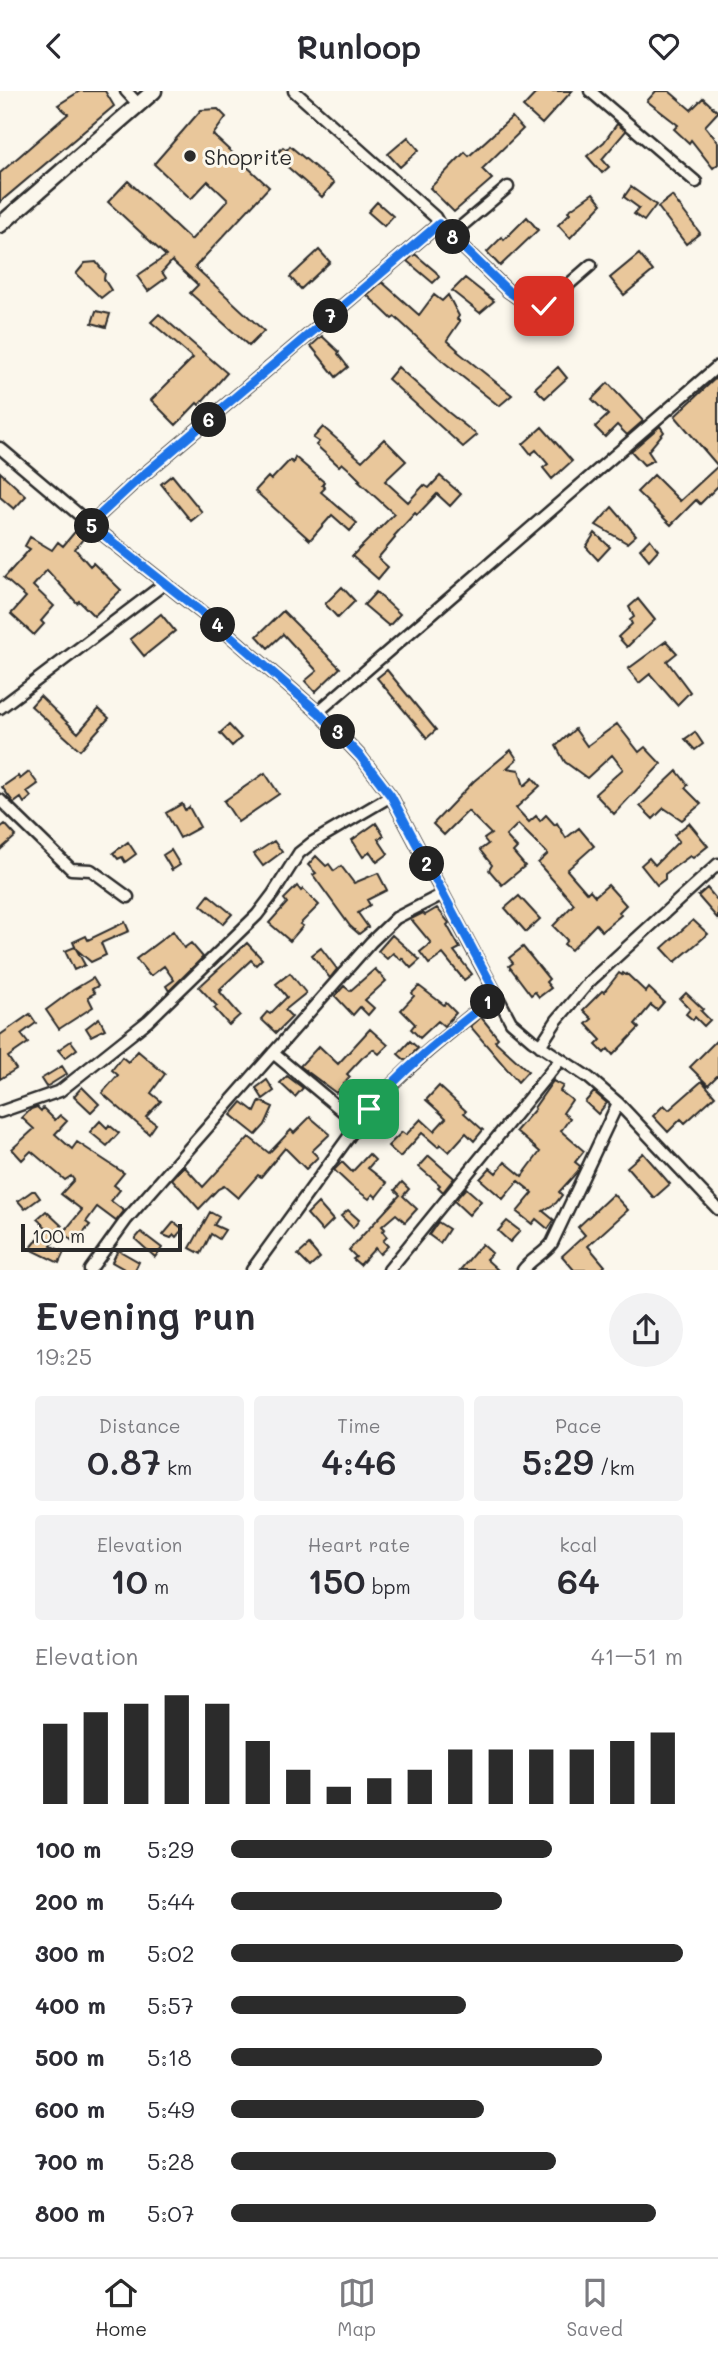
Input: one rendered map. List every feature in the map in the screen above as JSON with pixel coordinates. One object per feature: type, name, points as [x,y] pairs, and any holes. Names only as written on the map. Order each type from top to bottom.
[{"type":"street","points":[[126,91],[138,104]]},
{"type":"street","points":[[0,225],[154,91]]},
{"type":"street","points":[[294,91],[435,217],[508,291],[531,307],[544,306],[591,265]]},
{"type":"street","points":[[590,91],[696,182]]},
{"type":"street","points":[[451,235],[508,187]]},
{"type":"street","points":[[90,524],[134,483],[439,224]]},
{"type":"street","points":[[318,712],[718,366]]},
{"type":"street","points":[[0,448],[90,524],[220,627],[318,712],[361,757],[391,796],[511,1021],[540,1046],[589,1077],[618,1103],[718,1209]]},
{"type":"street","points":[[0,708],[164,584]]},
{"type":"street","points":[[0,1112],[60,1091],[148,1021],[257,915],[299,853],[391,796]]},
{"type":"street","points":[[0,800],[71,869],[91,870],[128,897]]},
{"type":"street","points":[[540,1046],[557,1020],[589,982],[718,865]]},
{"type":"street","points":[[90,1270],[126,1220],[383,929],[396,918],[443,894]]},
{"type":"street","points":[[252,1270],[386,1089],[425,1052],[497,995]]},
{"type":"street","points":[[273,1053],[358,1124]]},
{"type":"street","points":[[389,1270],[560,1060]]},
{"type":"street","points":[[523,1270],[552,1243],[618,1103]]},
{"type":"building","points":[[80,91],[105,91],[114,106],[0,202],[0,173],[68,114],[58,105]]},
{"type":"building","points":[[538,91],[572,91],[542,124],[523,107]]},
{"type":"building","points":[[656,91],[669,91],[691,110],[703,98],[718,112],[705,126],[718,142],[718,164],[713,168],[691,140],[689,143],[674,129],[678,125],[647,101]]},
{"type":"building","points":[[218,109],[226,117],[213,135],[269,187],[195,267],[264,331],[249,346],[190,293],[198,285],[172,261],[162,272],[166,278],[148,291],[137,276],[166,256],[108,202],[128,181],[191,240],[228,200],[208,181],[191,199],[154,164],[201,110]]},
{"type":"building","points":[[512,117],[523,129],[482,169],[492,179],[454,212],[430,188],[465,152],[469,156]]},
{"type":"building","points":[[617,124],[626,131],[602,159],[609,167],[602,173],[587,156],[604,142]]},
{"type":"building","points":[[408,137],[419,150],[400,167],[388,154]]},
{"type":"building","points":[[290,146],[334,183],[322,197],[275,156],[283,147],[287,150]]},
{"type":"building","points":[[631,187],[656,205],[644,221],[634,214],[639,208],[624,197]]},
{"type":"building","points":[[593,193],[602,204],[570,238],[558,225],[570,213],[568,211]]},
{"type":"building","points":[[672,196],[700,233],[686,244],[658,207]]},
{"type":"building","points":[[377,202],[393,216],[384,226],[368,212]]},
{"type":"building","points":[[527,217],[538,230],[500,266],[487,252],[502,237],[504,240]]},
{"type":"building","points":[[319,250],[330,262],[301,289],[290,277]]},
{"type":"building","points":[[415,254],[436,272],[439,277],[433,283],[407,261]]},
{"type":"building","points":[[639,254],[653,271],[624,295],[610,278]]},
{"type":"building","points":[[96,262],[105,273],[104,279],[111,290],[101,298],[76,274],[85,263]]},
{"type":"building","points":[[465,278],[494,301],[480,313],[452,291]]},
{"type":"building","points":[[382,282],[419,315],[434,295],[442,301],[448,295],[460,321],[447,340],[512,395],[499,406],[445,363],[395,317],[392,319],[367,295]]},
{"type":"building","points":[[96,311],[110,314],[106,327],[92,323]]},
{"type":"building","points":[[159,314],[227,373],[199,405],[197,403],[176,425],[151,400],[193,358],[151,322]]},
{"type":"building","points":[[322,336],[339,352],[348,367],[336,377],[311,346]]},
{"type":"building","points":[[398,367],[477,435],[463,447],[388,379]]},
{"type":"building","points":[[558,367],[567,378],[545,398],[535,388]]},
{"type":"building","points":[[718,376],[718,466],[675,416]]},
{"type":"building","points":[[608,383],[643,421],[627,435],[617,425],[605,437],[595,427],[608,415],[592,399]]},
{"type":"building","points":[[660,426],[664,432],[648,451],[654,460],[644,465],[631,451]]},
{"type":"building","points":[[323,427],[362,461],[384,439],[406,461],[385,481],[408,502],[424,485],[429,488],[440,476],[461,494],[450,506],[437,494],[417,515],[415,513],[378,558],[388,567],[378,579],[352,556],[394,514],[342,463],[339,466],[316,445],[319,442],[313,438]]},
{"type":"building","points":[[542,427],[572,461],[552,479],[543,468],[548,464],[536,450],[531,454],[523,444]]},
{"type":"building","points":[[295,457],[324,482],[322,485],[325,488],[321,492],[357,523],[350,531],[332,515],[310,540],[255,491],[268,477],[271,480],[290,460],[293,463]]},
{"type":"building","points":[[718,466],[718,486],[700,504],[696,500],[671,525],[637,492],[654,475],[680,501]]},
{"type":"building","points":[[0,472],[26,496],[14,509],[0,497]]},
{"type":"building","points":[[172,475],[202,512],[191,521],[161,484]]},
{"type":"building","points":[[612,507],[636,535],[627,543],[596,525]]},
{"type":"building","points":[[79,527],[87,534],[75,549],[90,566],[93,563],[121,590],[94,616],[79,601],[77,603],[47,570],[33,586],[54,606],[41,621],[44,624],[34,635],[11,614],[26,597],[4,578],[30,549],[25,546],[30,537],[52,550],[58,542],[63,546]]},
{"type":"building","points":[[595,533],[610,547],[598,560],[586,547]]},
{"type":"building","points":[[650,539],[658,550],[649,560],[640,549]]},
{"type":"building","points":[[342,587],[355,601],[338,618],[325,604]]},
{"type":"building","points":[[376,592],[400,614],[389,626],[364,605]]},
{"type":"building","points":[[638,599],[655,620],[627,647],[618,637],[632,624],[630,620],[634,617],[629,607]]},
{"type":"building","points":[[283,611],[340,668],[315,692],[305,681],[317,671],[283,634],[268,648],[257,636]]},
{"type":"building","points":[[161,614],[175,631],[144,656],[130,639]]},
{"type":"building","points":[[666,641],[677,653],[667,661],[690,692],[677,705],[650,674],[639,683],[628,669]]},
{"type":"building","points":[[387,670],[436,730],[427,738],[377,678]]},
{"type":"building","points":[[40,696],[78,733],[99,709],[109,718],[80,750],[31,706]]},
{"type":"building","points":[[617,724],[639,752],[645,747],[661,764],[614,814],[595,794],[623,769],[612,755],[587,778],[565,762],[556,746],[575,729],[587,746]]},
{"type":"building","points":[[229,725],[241,738],[232,746],[220,733]]},
{"type":"building","points":[[695,732],[703,744],[695,750],[685,739]]},
{"type":"building","points":[[511,750],[517,759],[507,768],[519,770],[524,786],[533,778],[540,786],[516,808],[529,822],[536,816],[540,821],[546,815],[555,825],[557,823],[566,838],[579,828],[594,846],[567,870],[587,893],[590,890],[595,896],[608,885],[626,905],[619,912],[621,915],[602,931],[596,924],[571,950],[564,944],[567,940],[553,926],[574,904],[538,863],[548,854],[518,824],[506,836],[517,848],[513,852],[525,866],[502,885],[489,870],[492,865],[480,850],[488,844],[484,839],[491,834],[468,811],[444,835],[433,824],[474,781]]},
{"type":"building","points":[[677,771],[688,785],[685,788],[701,804],[682,820],[664,808],[653,819],[640,806]]},
{"type":"building","points":[[29,772],[38,784],[27,792],[31,797],[24,803],[21,798],[14,803],[2,787]]},
{"type":"building","points":[[265,773],[279,794],[238,822],[224,801]]},
{"type":"building","points":[[182,804],[185,810],[189,807],[200,827],[180,838],[166,813]]},
{"type":"building","points":[[376,823],[384,836],[378,839],[388,854],[377,862],[370,852],[363,857],[352,840]]},
{"type":"building","points":[[689,823],[708,846],[665,874],[665,879],[657,885],[641,865],[649,858],[655,865],[679,841],[674,835]]},
{"type":"building","points":[[5,824],[16,836],[0,850],[0,828]]},
{"type":"building","points":[[274,841],[282,852],[263,866],[254,854]]},
{"type":"building","points":[[128,842],[136,854],[125,862],[122,857],[118,859],[113,853]]},
{"type":"building","points":[[171,850],[180,865],[172,870],[163,855]]},
{"type":"building","points":[[316,856],[326,866],[329,864],[334,871],[341,866],[354,883],[378,873],[387,890],[367,900],[370,905],[358,913],[368,927],[359,934],[350,926],[313,875],[316,873],[308,865]]},
{"type":"building","points":[[297,886],[319,905],[300,924],[303,926],[290,941],[269,923],[287,903],[284,899]]},
{"type":"building","points":[[707,888],[718,901],[718,919],[698,896]]},
{"type":"building","points":[[209,895],[232,914],[223,924],[201,905]]},
{"type":"building","points":[[519,896],[540,919],[526,932],[505,908]]},
{"type":"building","points":[[437,908],[449,923],[447,925],[460,948],[454,951],[472,974],[464,980],[443,954],[429,964],[420,952],[431,943],[411,919]]},
{"type":"building","points":[[693,920],[708,934],[675,962],[662,948]]},
{"type":"building","points":[[125,922],[129,931],[101,943],[106,955],[91,962],[76,949],[73,942],[86,936],[88,940]]},
{"type":"building","points":[[173,931],[184,948],[191,943],[203,957],[169,991],[166,986],[174,980],[164,966],[149,975],[136,959]]},
{"type":"building","points":[[392,935],[420,960],[411,968],[393,953],[387,959],[378,951]]},
{"type":"building","points":[[247,943],[262,959],[256,965],[251,960],[220,989],[240,1015],[229,1025],[214,1008],[217,1006],[199,987]]},
{"type":"building","points":[[75,947],[85,965],[74,970],[65,951]]},
{"type":"building","points":[[523,947],[549,979],[546,982],[551,988],[539,997],[535,992],[531,995],[509,966],[513,963],[509,958]]},
{"type":"building","points":[[321,948],[337,969],[330,978],[312,955]]},
{"type":"building","points":[[375,969],[386,981],[365,1000],[374,1008],[368,1015],[360,1007],[353,1015],[335,996],[344,986],[350,991]]},
{"type":"building","points":[[290,973],[306,993],[285,1010],[292,1017],[276,1033],[261,1019],[287,997],[276,984]]},
{"type":"building","points":[[619,973],[627,974],[646,992],[649,988],[664,1002],[657,1010],[651,1005],[635,1024],[639,1028],[613,1055],[608,1049],[604,1053],[596,1045],[601,1040],[586,1024],[592,1019],[583,1010],[604,992]]},
{"type":"building","points":[[93,978],[98,986],[92,989],[95,993],[88,997],[93,1007],[59,1029],[46,1010]]},
{"type":"building","points":[[419,986],[444,1005],[446,1003],[456,1013],[444,1026],[438,1021],[420,1038],[411,1029],[415,1024],[401,1010]]},
{"type":"building","points":[[686,993],[710,1020],[704,1026],[695,1017],[693,1020],[686,1014],[690,1009],[680,999]]},
{"type":"building","points":[[30,1014],[36,1023],[21,1034],[28,1043],[8,1057],[16,1069],[0,1079],[0,1035]]},
{"type":"building","points":[[481,1017],[498,1038],[495,1041],[528,1071],[518,1082],[470,1026]]},
{"type":"building","points":[[99,1018],[105,1029],[91,1036],[86,1028]]},
{"type":"building","points":[[370,1029],[388,1045],[379,1054],[373,1049],[362,1058],[347,1074],[350,1077],[336,1093],[300,1066],[319,1046],[338,1064]]},
{"type":"building","points":[[718,1039],[718,1075],[708,1085],[690,1067]]},
{"type":"building","points":[[71,1041],[77,1049],[65,1058],[58,1050]]},
{"type":"building","points":[[410,1041],[418,1048],[406,1061],[398,1054]]},
{"type":"building","points":[[138,1051],[165,1074],[151,1093],[161,1101],[146,1117],[156,1124],[149,1134],[102,1093],[118,1075],[112,1070],[122,1057],[128,1062]]},
{"type":"building","points":[[62,1066],[67,1074],[46,1087],[41,1079]]},
{"type":"building","points":[[287,1076],[303,1088],[295,1097],[280,1083]]},
{"type":"building","points":[[267,1080],[274,1091],[263,1099],[256,1088]]},
{"type":"building","points":[[553,1081],[563,1086],[560,1091],[572,1100],[563,1113],[570,1118],[561,1131],[584,1151],[575,1162],[580,1166],[578,1171],[559,1192],[562,1195],[556,1203],[543,1211],[554,1220],[548,1229],[536,1219],[532,1224],[517,1212],[533,1193],[518,1181],[503,1199],[480,1179],[490,1168],[496,1173],[505,1162],[522,1176],[540,1152],[516,1131],[535,1109]]},
{"type":"building","points":[[702,1081],[715,1096],[685,1123],[681,1119],[668,1132],[653,1116],[664,1105],[669,1110]]},
{"type":"building","points":[[439,1086],[483,1130],[474,1141],[466,1133],[449,1152],[440,1144],[438,1147],[422,1133],[400,1157],[388,1146],[402,1132],[406,1135],[421,1119],[434,1131],[446,1118],[426,1100]]},
{"type":"building","points":[[82,1087],[99,1104],[91,1112],[74,1096]]},
{"type":"building","points":[[594,1092],[607,1103],[598,1114],[585,1102]]},
{"type":"building","points":[[260,1101],[273,1107],[265,1125],[256,1135],[231,1115],[242,1102],[255,1112]]},
{"type":"building","points":[[37,1107],[41,1111],[43,1108],[55,1120],[60,1115],[67,1121],[55,1134],[72,1149],[77,1142],[124,1173],[114,1185],[120,1190],[111,1201],[124,1211],[116,1221],[97,1207],[86,1222],[90,1225],[75,1243],[63,1233],[82,1210],[61,1194],[74,1180],[71,1176],[65,1180],[31,1151],[22,1160],[12,1149],[34,1129],[22,1118]]},
{"type":"building","points":[[310,1117],[330,1134],[312,1151],[318,1157],[306,1169],[285,1148],[261,1177],[258,1175],[238,1198],[224,1186],[199,1209],[172,1179],[184,1166],[203,1187],[249,1137],[269,1153],[291,1130],[294,1133]]},
{"type":"building","points":[[100,1121],[107,1128],[109,1125],[119,1133],[107,1146],[90,1132]]},
{"type":"building","points":[[643,1153],[670,1184],[654,1198],[627,1167]]},
{"type":"building","points":[[369,1154],[375,1160],[368,1168],[387,1183],[376,1197],[373,1194],[369,1199],[334,1170],[342,1162],[352,1172]]},
{"type":"building","points":[[429,1156],[454,1178],[443,1192],[438,1187],[440,1185],[419,1167]]},
{"type":"building","points":[[402,1182],[409,1189],[403,1196],[417,1209],[405,1222],[396,1214],[382,1226],[387,1237],[383,1241],[388,1246],[380,1254],[375,1248],[360,1265],[349,1250],[400,1195],[395,1190]]},
{"type":"building","points":[[466,1188],[481,1201],[469,1215],[454,1201]]},
{"type":"building","points":[[32,1191],[40,1198],[25,1209],[18,1201]]},
{"type":"building","points":[[613,1194],[628,1210],[588,1246],[605,1266],[601,1270],[574,1270],[562,1256],[585,1235],[578,1227]]},
{"type":"building","points":[[318,1203],[333,1220],[322,1231],[307,1214]]},
{"type":"building","points":[[348,1210],[359,1220],[353,1228],[341,1216]]},
{"type":"building","points":[[46,1211],[62,1226],[51,1246],[64,1252],[59,1263],[30,1249],[47,1228],[37,1219]]},
{"type":"building","points":[[210,1212],[219,1217],[214,1225],[225,1230],[219,1239],[211,1234],[201,1254],[190,1248]]},
{"type":"building","points":[[507,1221],[520,1231],[510,1242],[498,1231]]},
{"type":"building","points":[[174,1222],[183,1229],[176,1237],[163,1235]]},
{"type":"building","points":[[438,1222],[449,1229],[440,1243],[429,1235]]},
{"type":"building","points":[[141,1232],[162,1248],[155,1257],[135,1239]]},
{"type":"building","points":[[482,1244],[492,1253],[486,1259],[498,1270],[460,1270]]},
{"type":"building","points":[[309,1245],[320,1258],[310,1267],[298,1255]]},
{"type":"building","points":[[118,1250],[139,1262],[135,1270],[126,1270],[112,1262]]},
{"type":"place","name":"Shoprite","points":[[190,156]]},
{"type":"route","points":[[369,1109],[425,1052],[497,995],[391,796],[361,757],[318,712],[220,627],[90,524],[134,483],[439,224],[508,291],[531,307],[544,306]]}]
